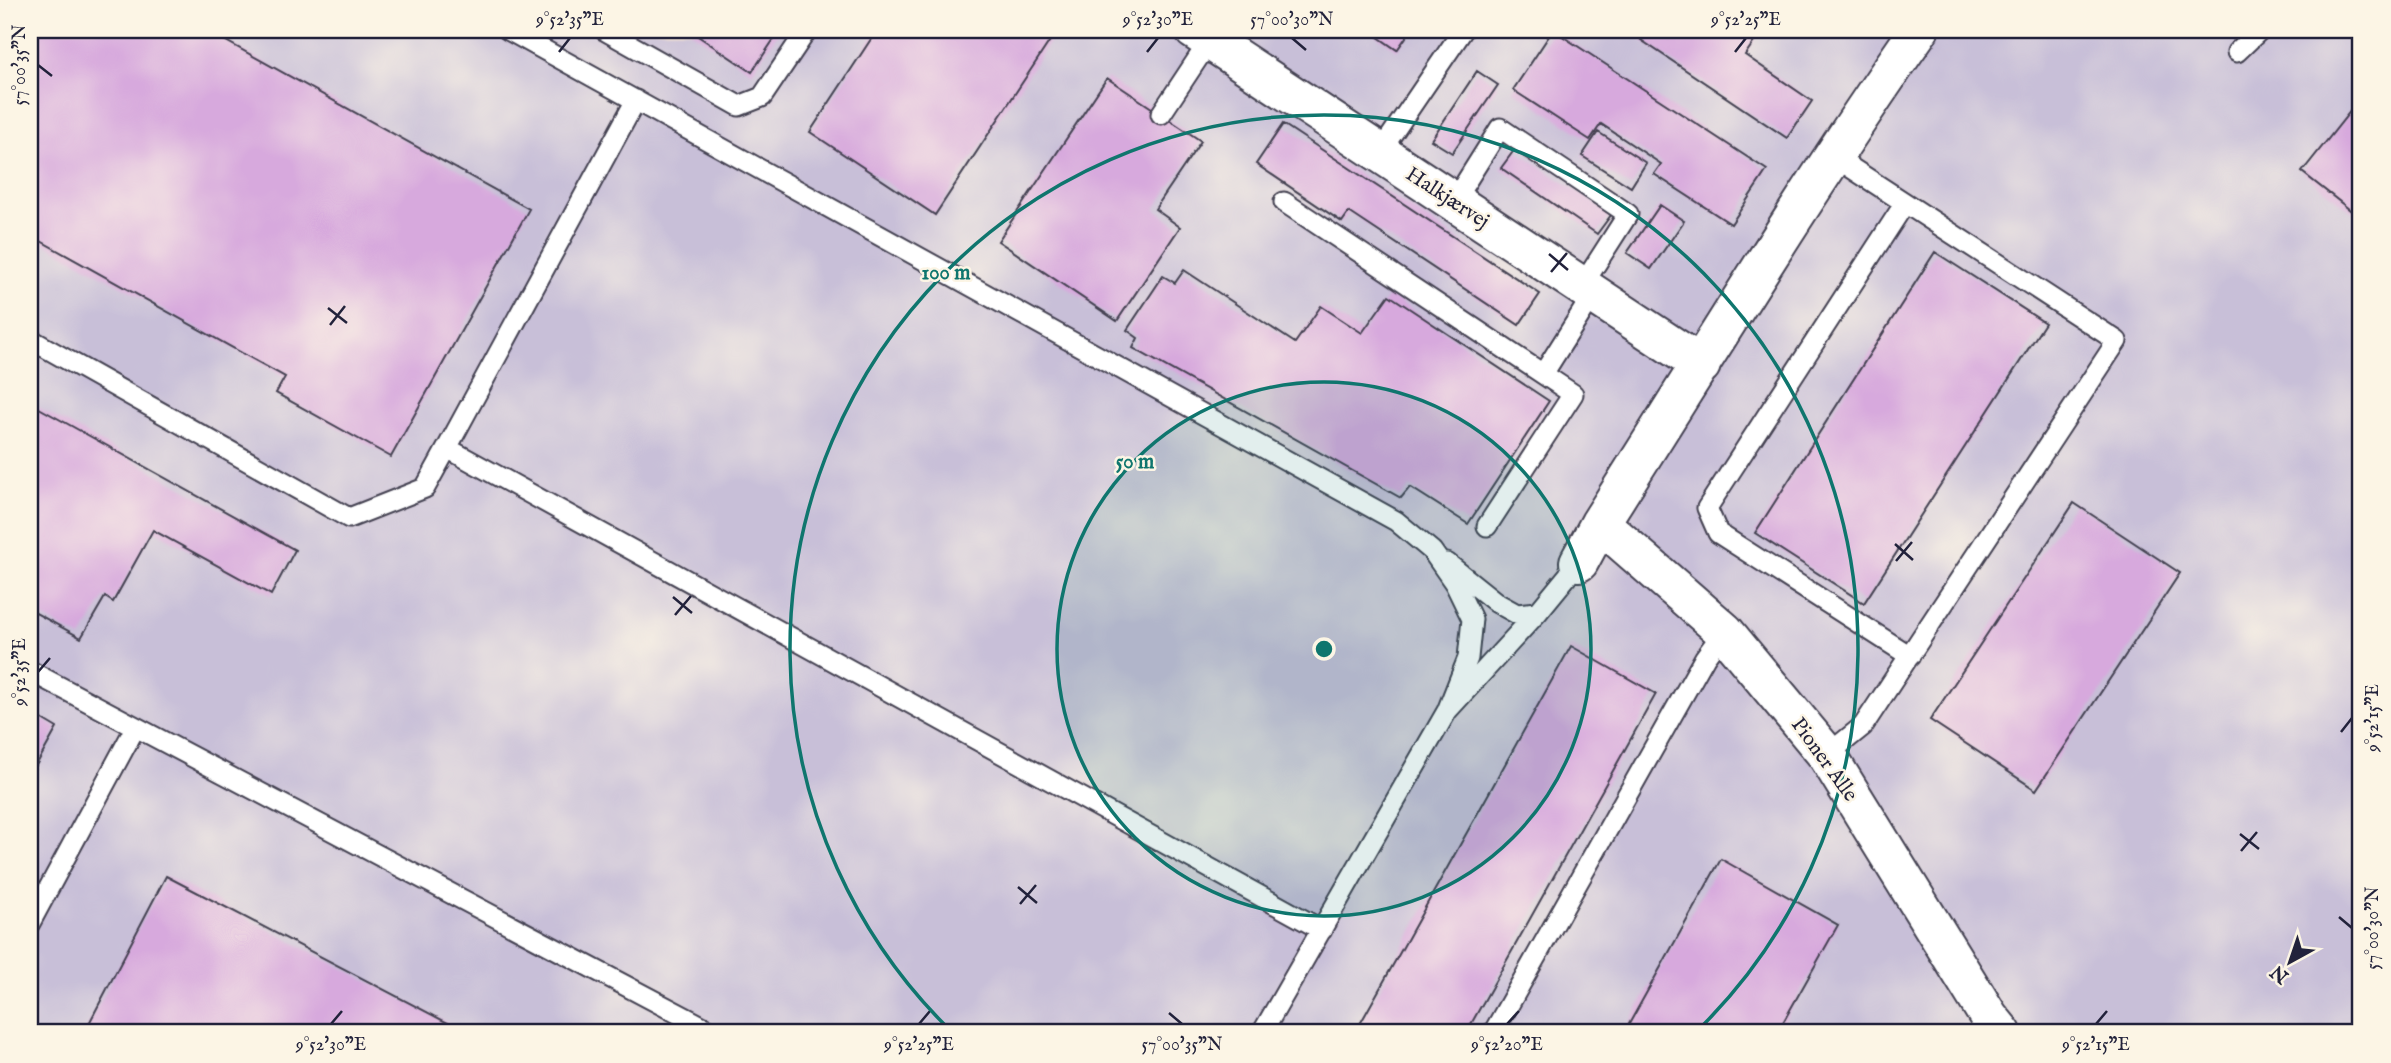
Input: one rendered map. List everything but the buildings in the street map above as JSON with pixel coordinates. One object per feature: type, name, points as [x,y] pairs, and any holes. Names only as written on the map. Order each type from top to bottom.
[{"type":"street","points":[[1579,562],[1600,523],[1753,279],[1919,30]]},
{"type":"street","name":"Halkjærvej","points":[[1202,35],[1700,365]]},
{"type":"street","name":"Pioner Alle","points":[[1600,523],[1724,631],[1827,755],[1989,1017],[2002,1033]]},
{"type":"lane","points":[[508,30],[1396,521],[1497,603],[1517,614],[1538,612]]},
{"type":"lane","points":[[604,30],[739,106],[762,97],[807,30]]},
{"type":"lane","points":[[1380,152],[1463,30]]},
{"type":"lane","points":[[2236,52],[2260,30]]},
{"type":"lane","points":[[1161,114],[1202,35]]},
{"type":"lane","points":[[30,339],[349,518],[425,488],[636,100]]},
{"type":"lane","points":[[1454,201],[1500,128],[1628,214],[1543,374]]},
{"type":"lane","points":[[1827,755],[1863,726],[2116,341],[1833,156]]},
{"type":"lane","points":[[1284,202],[1573,394],[1487,526]]},
{"type":"lane","points":[[1905,204],[1707,508],[1717,533],[1909,656]]},
{"type":"lane","points":[[447,448],[1322,930]]},
{"type":"lane","points":[[1262,1033],[1447,711],[1468,658],[1472,619],[1454,584],[1432,551]]},
{"type":"lane","points":[[1447,711],[1538,612],[1579,562]]},
{"type":"lane","points":[[1493,1033],[1706,657],[1724,631]]},
{"type":"lane","points":[[30,671],[715,1033]]},
{"type":"lane","points":[[30,923],[135,728]]},
{"type":"shaded area","points":[[30,30],[2361,30],[2361,1033],[30,1033]]}]
